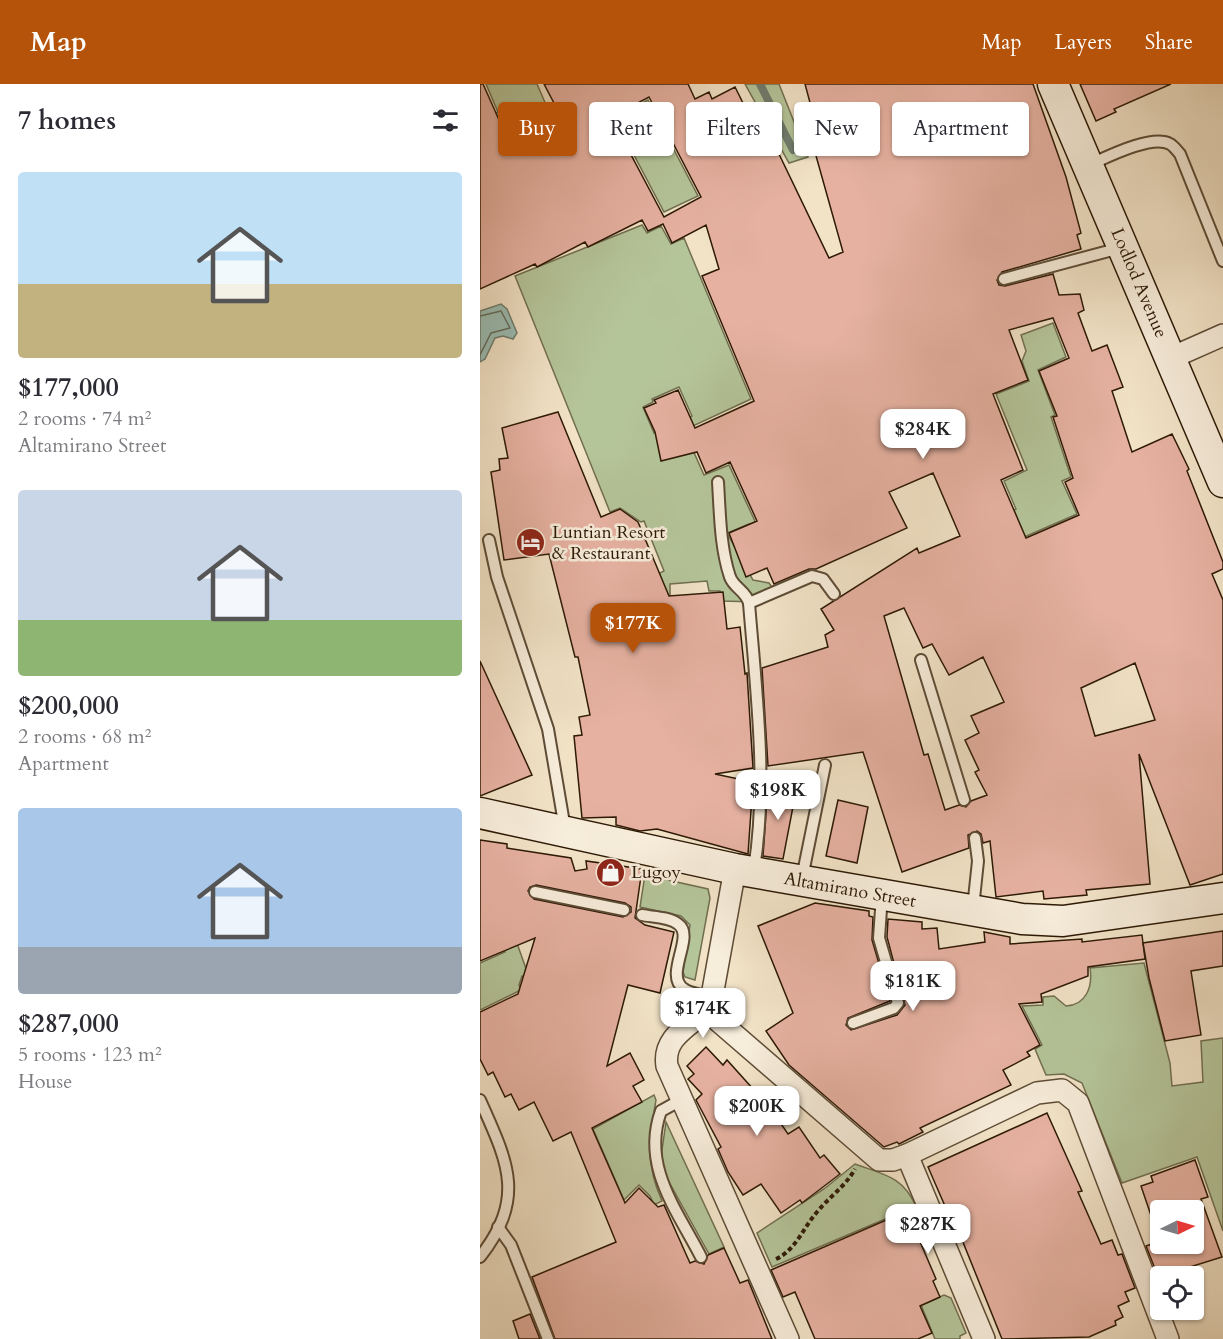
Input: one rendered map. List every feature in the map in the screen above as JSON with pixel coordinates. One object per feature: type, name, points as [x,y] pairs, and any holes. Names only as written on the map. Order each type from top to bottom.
[{"type":"main road","name":"Lodlod Avenue","points":[[1053,84],[1223,482]]},
{"type":"main road","name":"Altamirano Street","points":[[480,813],[744,871],[1023,920],[1063,921],[1223,898]]},
{"type":"street","points":[[1171,358],[1223,334]]},
{"type":"street","points":[[744,871],[711,1002],[716,1018],[864,1149],[884,1161],[907,1155],[1037,1094],[1062,1090],[1071,1095],[1078,1103],[1164,1338]]},
{"type":"street","points":[[711,1002],[675,1036],[668,1047],[667,1065],[788,1339]]},
{"type":"street","points":[[907,1155],[984,1339]]},
{"type":"lane","points":[[1088,165],[1147,142],[1160,141],[1172,144],[1180,154],[1223,261]]},
{"type":"lane","points":[[1004,279],[1123,247]]},
{"type":"lane","points":[[718,482],[728,567],[733,583],[744,592],[749,603],[759,776],[758,838],[744,871]]},
{"type":"lane","points":[[489,540],[497,577],[548,729],[565,832]]},
{"type":"lane","points":[[749,603],[812,576],[823,579],[834,594]]},
{"type":"lane","points":[[921,660],[964,800]]},
{"type":"lane","points":[[801,881],[825,765]]},
{"type":"lane","points":[[973,912],[978,861],[975,838]]},
{"type":"lane","points":[[535,892],[624,910]]},
{"type":"lane","points":[[853,1023],[894,1008],[898,1003],[879,938],[882,895]]},
{"type":"lane","points":[[642,915],[674,922],[681,926],[684,934],[677,974],[679,984],[711,1002]]},
{"type":"lane","points":[[480,1100],[505,1158],[510,1179],[508,1199],[498,1227],[480,1257]]},
{"type":"lane","points":[[681,1100],[665,1108],[660,1115],[656,1162],[663,1188],[701,1257]]},
{"type":"lane","points":[[498,1227],[511,1245],[548,1339]]},
{"type":"path","points":[[756,1268],[782,1256],[792,1248],[817,1212],[849,1180],[864,1149]]},
{"type":"green space","points":[[486,84],[537,84],[545,102],[498,102],[498,112]]},
{"type":"green space","points":[[745,84],[779,84],[794,122],[794,156],[808,157],[789,163],[782,150],[782,102],[755,102]]},
{"type":"green space","points":[[498,112],[498,138],[480,146],[480,120]]},
{"type":"green space","points":[[674,150],[698,196],[664,212],[635,156],[674,156]]},
{"type":"green space","points":[[642,225],[647,233],[661,226],[671,244],[684,238],[751,399],[684,430],[704,475],[729,465],[766,545],[759,548],[749,524],[727,533],[753,580],[769,583],[777,594],[760,602],[721,601],[720,591],[709,591],[707,581],[670,584],[670,597],[678,614],[654,576],[664,571],[644,521],[641,522],[620,508],[610,512],[515,276]],"holes":[[[679,387],[692,416],[654,433],[643,407],[653,402],[652,399]]]},
{"type":"green space","points":[[1053,323],[1066,357],[1038,370],[1055,415],[1051,417],[1071,477],[1062,481],[1077,514],[997,549],[984,523],[1016,509],[1004,481],[1027,470],[996,394],[1029,381],[1022,361],[1026,351],[1021,335]]},
{"type":"green space","points":[[645,875],[708,889],[710,898],[695,980],[685,977],[683,972],[690,925],[681,916],[640,907]]},
{"type":"green space","points":[[488,917],[508,918],[529,977],[522,976],[519,985],[521,990],[480,1010],[480,963],[505,952]]},
{"type":"green space","points":[[1144,963],[1170,1063],[1172,1086],[1203,1082],[1201,1041],[1223,1038],[1223,1231],[1197,1157],[1122,1183],[1082,1083],[1064,1074],[1046,1075],[1035,1049],[1042,1045],[1022,1006],[1043,1005],[1043,997],[1054,996],[1066,1006],[1073,1005],[1087,994],[1090,968]]},
{"type":"green space","points":[[654,1095],[656,1100],[650,1151],[653,1175],[662,1201],[654,1205],[650,1196],[639,1185],[624,1200],[593,1129]]},
{"type":"green space","points":[[666,1122],[724,1247],[709,1254],[664,1173],[661,1157]]},
{"type":"green space","points":[[855,1164],[884,1174],[898,1182],[911,1196],[916,1206],[772,1267],[757,1233],[824,1189]]},
{"type":"green space","points":[[944,1295],[951,1298],[966,1333],[960,1336],[960,1339],[935,1339],[921,1305]]},
{"type":"water","points":[[501,304],[507,309],[517,333],[513,339],[503,336],[495,338],[485,359],[480,362],[480,311]]},
{"type":"building","points":[[480,84],[483,84],[498,118],[498,156],[577,156],[577,102],[553,102],[544,84],[688,84],[695,99],[709,92],[712,99],[735,87],[742,102],[686,102],[686,156],[780,156],[829,258],[843,252],[816,156],[880,156],[880,102],[810,102],[805,84],[1033,84],[1066,177],[1081,233],[1077,235],[1081,249],[1002,272],[997,280],[999,285],[1005,286],[1053,274],[1059,295],[1080,294],[1084,310],[1078,313],[1092,351],[1107,345],[1123,387],[1112,391],[1132,452],[1172,434],[1189,469],[1187,471],[1223,562],[1223,569],[1212,574],[1223,600],[1223,874],[1190,885],[1139,754],[1150,884],[1086,890],[1087,895],[1044,899],[1043,891],[996,897],[990,841],[983,843],[981,834],[977,831],[968,835],[969,848],[902,872],[863,752],[768,766],[762,668],[828,647],[825,635],[834,630],[821,609],[917,548],[919,553],[960,536],[933,473],[889,492],[907,528],[816,569],[809,569],[774,584],[767,568],[746,577],[729,533],[757,521],[730,462],[706,473],[697,452],[661,461],[655,432],[644,408],[656,403],[654,400],[678,390],[695,428],[754,401],[702,276],[719,269],[706,225],[672,243],[663,224],[648,231],[642,220],[588,247],[585,242],[537,267],[535,264],[480,289]],"holes":[[[649,97],[652,102],[674,102],[674,145],[701,197],[664,217],[632,156],[589,156],[589,102],[640,102]],[[1053,318],[1069,358],[1039,371],[1057,416],[1053,417],[1073,478],[1065,482],[1079,515],[1026,538],[1001,480],[1023,470],[993,394],[1028,380],[1009,330]],[[904,608],[923,648],[932,644],[949,675],[983,657],[1004,702],[971,716],[979,733],[965,740],[979,770],[975,772],[987,795],[971,801],[966,807],[959,805],[945,810],[928,754],[924,755],[884,616]],[[1135,663],[1155,720],[1095,736],[1081,688]]]},
{"type":"building","points":[[1080,84],[1171,84],[1114,109],[1116,112],[1096,121]]},
{"type":"building","points":[[558,412],[601,517],[620,509],[638,522],[669,596],[723,592],[727,629],[740,627],[745,674],[747,673],[753,768],[715,774],[753,782],[748,854],[657,829],[640,831],[616,825],[616,817],[582,818],[574,736],[582,735],[579,717],[590,715],[578,657],[575,657],[549,554],[504,560],[491,472],[500,470],[499,459],[508,458],[502,428]]},
{"type":"building","points":[[480,661],[532,775],[480,796]]},
{"type":"building","points":[[768,785],[796,791],[783,859],[763,856]]},
{"type":"building","points":[[838,800],[868,807],[857,863],[826,856]]},
{"type":"building","points":[[480,840],[507,844],[507,848],[571,858],[575,871],[587,869],[586,861],[642,869],[635,918],[645,925],[674,932],[660,993],[628,985],[607,1066],[630,1053],[644,1080],[633,1086],[642,1102],[592,1128],[625,1203],[639,1188],[658,1207],[664,1205],[690,1263],[695,1261],[704,1264],[708,1255],[724,1248],[740,1283],[748,1280],[772,1339],[555,1339],[532,1277],[616,1242],[571,1132],[553,1141],[534,1102],[519,1110],[511,1094],[505,1097],[493,1072],[488,1075],[480,1059],[480,1012],[518,994],[535,938],[480,961]],"holes":[[[536,885],[625,903],[631,907],[631,912],[623,917],[534,899],[528,891],[530,887]]]},
{"type":"building","points":[[815,903],[869,911],[869,916],[873,917],[872,940],[890,1001],[848,1018],[846,1025],[851,1030],[897,1015],[905,1005],[887,937],[888,919],[922,922],[922,929],[937,928],[939,949],[985,942],[984,932],[1010,937],[1010,944],[1082,939],[1082,942],[1142,935],[1145,959],[1088,967],[1088,976],[1041,994],[1042,1002],[1019,1004],[1040,1045],[1027,1052],[1030,1056],[1003,1070],[1011,1085],[920,1128],[923,1132],[899,1144],[897,1142],[884,1147],[789,1065],[766,1031],[793,1013],[758,926]]},
{"type":"building","points":[[1223,931],[1223,966],[1191,971],[1201,1035],[1165,1041],[1149,978],[1143,943]]},
{"type":"building","points":[[706,1047],[723,1065],[727,1060],[771,1109],[788,1134],[799,1127],[820,1158],[824,1155],[840,1174],[802,1203],[800,1200],[781,1213],[761,1184],[743,1195],[728,1172],[718,1149],[721,1147],[696,1100],[702,1094],[688,1079],[694,1074],[687,1066]]},
{"type":"building","points":[[1047,1113],[1082,1191],[1078,1192],[1101,1244],[1112,1240],[1118,1255],[1122,1254],[1135,1288],[1125,1292],[1129,1301],[1118,1306],[1123,1317],[1115,1321],[1116,1325],[1089,1337],[1002,1339],[948,1205],[945,1206],[928,1167]]},
{"type":"building","points":[[1195,1160],[1208,1197],[1201,1200],[1150,1200],[1150,1212],[1141,1186],[1153,1182],[1151,1176]]},
{"type":"building","points":[[1204,1207],[1222,1257],[1193,1266],[1154,1266],[1146,1246],[1150,1245],[1150,1254],[1204,1254]]},
{"type":"building","points":[[907,1211],[936,1279],[933,1281],[940,1297],[920,1306],[932,1333],[918,1339],[815,1339],[795,1292],[783,1297],[771,1270]]},
{"type":"building","points":[[530,1314],[540,1339],[519,1339],[513,1321]]},
{"type":"waterway","points":[[760,84],[793,150]]},
{"type":"place","name":"Luntian Resort & Restaurant","points":[[531,542]]},
{"type":"place","name":"Lugoy","points":[[610,872]]}]
